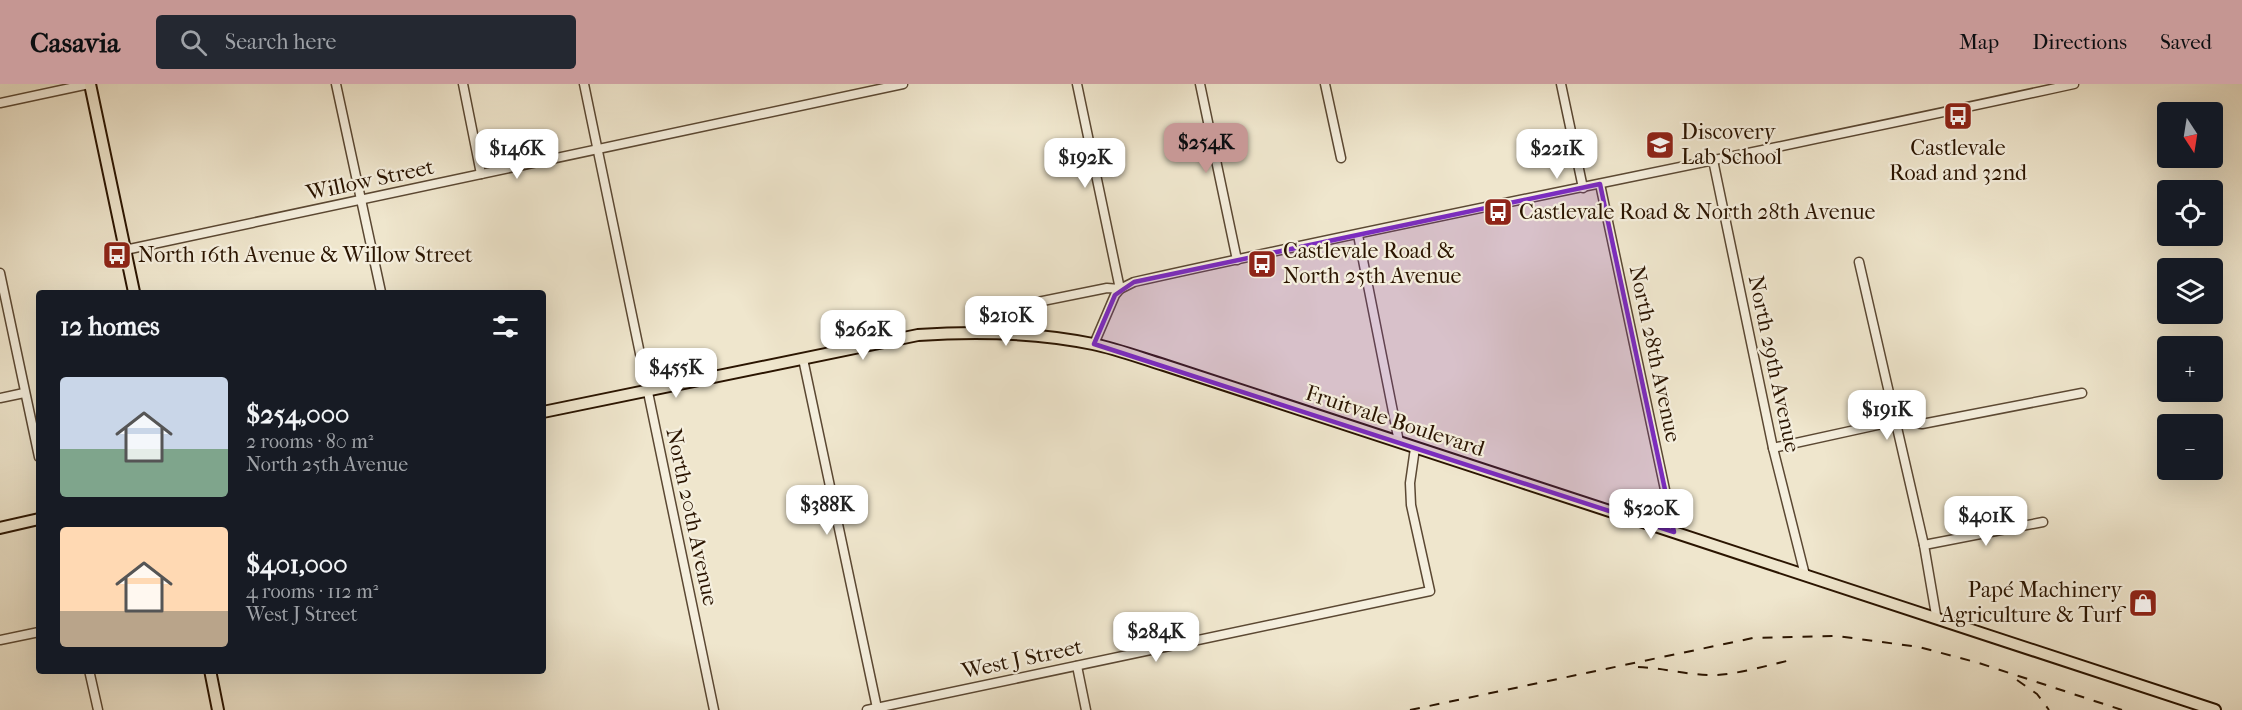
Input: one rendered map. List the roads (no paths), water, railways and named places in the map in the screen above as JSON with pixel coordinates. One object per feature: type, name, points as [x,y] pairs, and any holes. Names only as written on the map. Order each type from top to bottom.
[{"type":"main road","points":[[90,84],[134,290]]},
{"type":"main road","name":"Fruitvale Boulevard","points":[[546,411],[918,335],[961,332],[1011,333],[1094,344],[1805,575],[1936,615],[2215,710]]},
{"type":"main road","points":[[0,528],[36,520]]},
{"type":"main road","points":[[211,674],[218,710]]},
{"type":"street","points":[[0,104],[90,84]]},
{"type":"street","points":[[336,84],[363,200],[381,290]]},
{"type":"street","points":[[463,84],[481,174]]},
{"type":"street","name":"North 20th Avenue","points":[[584,84],[714,710]]},
{"type":"street","name":"Willow Street","points":[[125,250],[903,84]]},
{"type":"street","points":[[1077,84],[1120,289]]},
{"type":"street","points":[[1200,84],[1237,260]]},
{"type":"street","points":[[1325,84],[1341,158]]},
{"type":"street","points":[[1560,84],[1582,188]]},
{"type":"street","points":[[1094,344],[1115,295],[1120,289],[1134,282],[1936,115],[2068,85]]},
{"type":"street","name":"North 29th Avenue","points":[[1713,160],[1773,448],[1805,575]]},
{"type":"street","name":"North 28th Avenue","points":[[1600,184],[1674,532]]},
{"type":"street","points":[[1358,235],[1399,442]]},
{"type":"street","points":[[1859,262],[1924,545],[1936,615]]},
{"type":"street","points":[[1,278],[36,444]]},
{"type":"street","points":[[993,311],[1107,288],[1120,289]]},
{"type":"street","points":[[803,359],[877,708]]},
{"type":"street","points":[[0,398],[24,393]]},
{"type":"street","points":[[1773,448],[1896,421],[1922,424],[2082,393]]},
{"type":"street","name":"West J Street","points":[[867,710],[1430,591],[1411,504],[1410,483],[1415,448]]},
{"type":"street","points":[[1924,545],[2043,522]]},
{"type":"street","points":[[0,640],[36,633]]},
{"type":"street","points":[[1077,666],[1086,710]]},
{"type":"street","points":[[90,674],[98,710]]},
{"type":"railway","points":[[1410,710],[1753,638],[1837,636],[1919,647],[1979,663],[2122,710]]},
{"type":"railway","points":[[1638,667],[1722,675],[1791,660]]},
{"type":"railway","points":[[2017,680],[2037,694],[2049,710]]},
{"type":"place","name":"Castlevale Road and 32nd","points":[[1958,116]]},
{"type":"place","name":"Discovery Lab School","points":[[1660,145]]},
{"type":"place","name":"Castlevale Road & North 28th Avenue","points":[[1498,212]]},
{"type":"place","name":"North 16th Avenue & Willow Street","points":[[117,255]]},
{"type":"place","name":"Castlevale Road & North 25th Avenue","points":[[1262,264]]},
{"type":"place","name":"Papé Machinery Agriculture & Turf","points":[[2143,603]]}]
